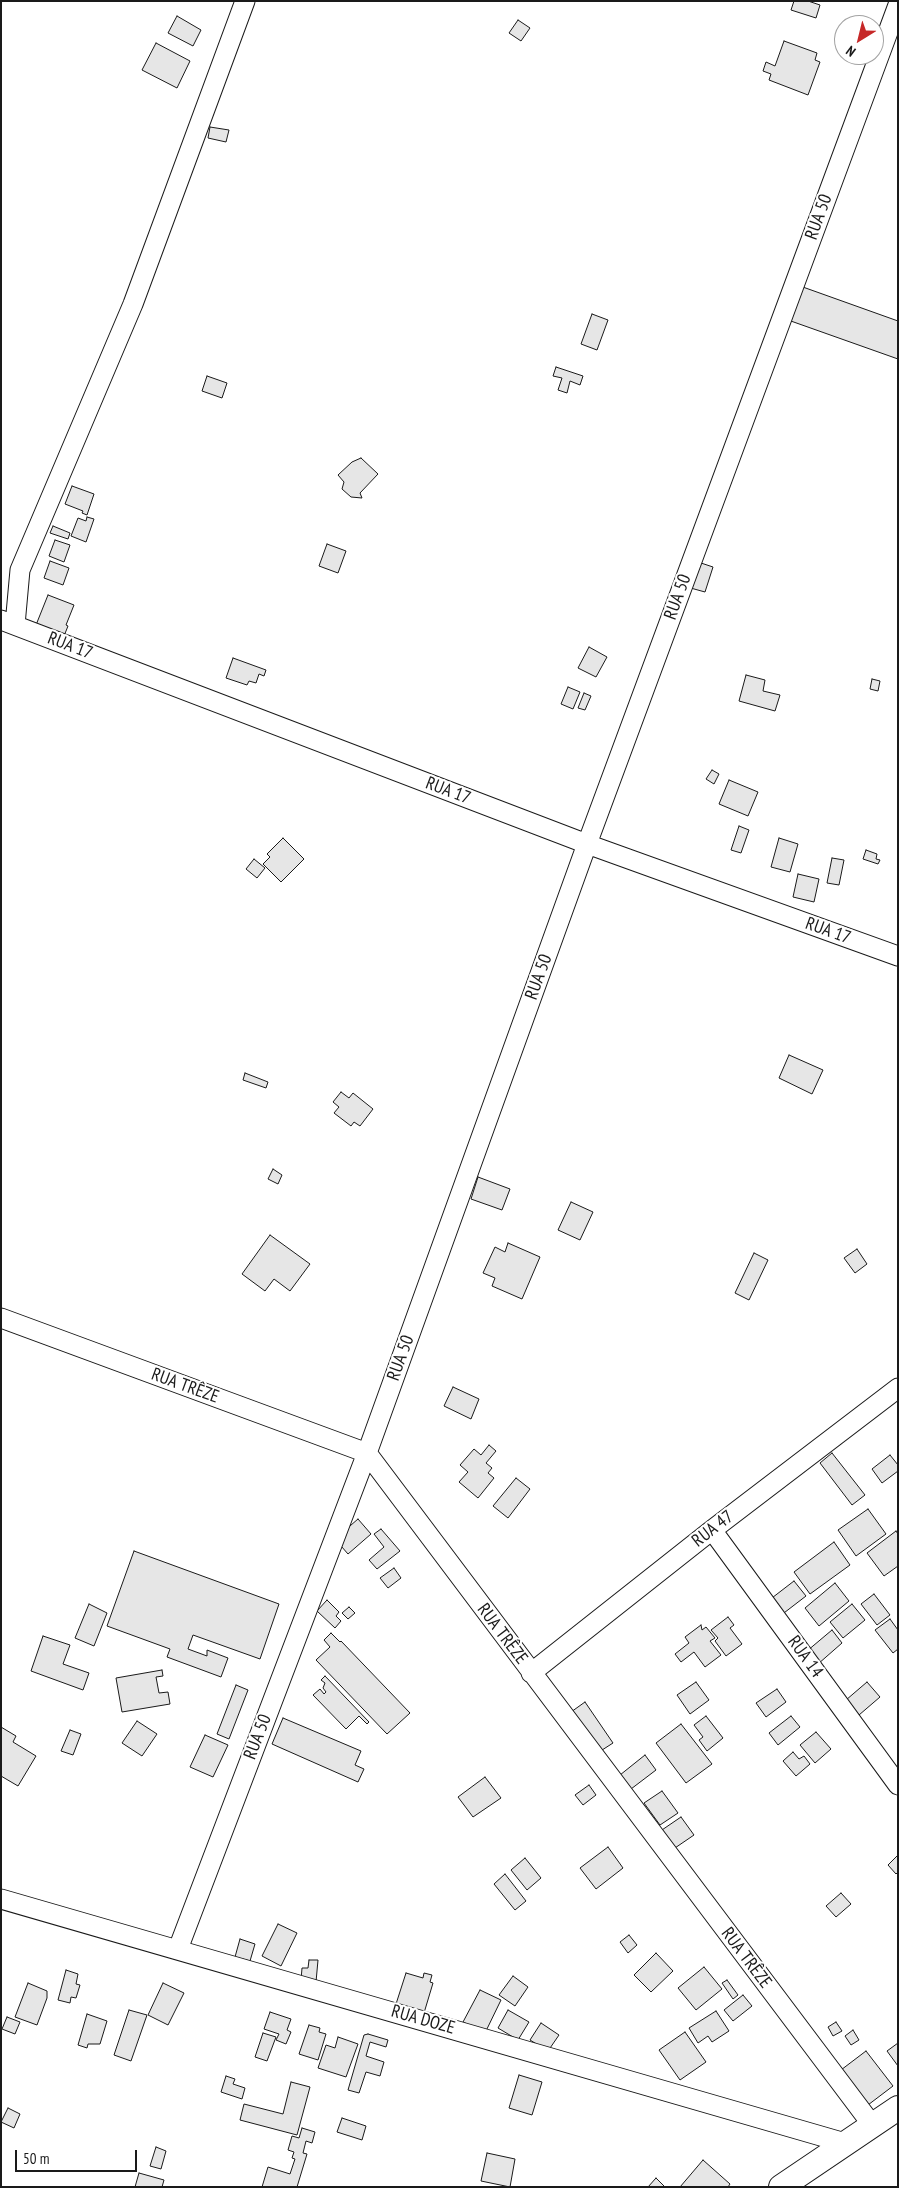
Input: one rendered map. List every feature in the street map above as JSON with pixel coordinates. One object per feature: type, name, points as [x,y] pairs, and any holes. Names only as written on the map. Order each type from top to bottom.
[{"type":"main road","points":[[781,2187],[898,2108]]},
{"type":"street","points":[[8,622],[20,570],[133,304],[245,1]]},
{"type":"street","name":"RUA 50","points":[[178,1949],[367,1453],[587,844],[898,5]]},
{"type":"street","name":"RUA 17","points":[[8,622],[587,844],[898,956]]},
{"type":"street","name":"RUA TRÊZE","points":[[1,1318],[367,1453],[873,2126]]},
{"type":"street","name":"RUA 47","points":[[531,1673],[712,1530],[896,1394]]},
{"type":"street","name":"RUA 14","points":[[712,1530],[898,1785]]},
{"type":"street","name":"RUA DOZE","points":[[1,1899],[845,2143]]},
{"type":"building","points":[[794,1],[808,1],[820,5],[816,18],[791,10]]},
{"type":"building","points":[[177,16],[201,30],[193,46],[168,33]]},
{"type":"building","points":[[518,20],[530,28],[521,41],[509,33]]},
{"type":"building","points":[[784,41],[817,53],[815,60],[820,62],[808,95],[769,80],[771,74],[763,71],[766,62],[775,66]]},
{"type":"building","points":[[156,43],[190,61],[177,88],[142,70]]},
{"type":"building","points":[[210,127],[229,130],[226,142],[208,138]]},
{"type":"building","points":[[800,286],[898,321],[898,359],[788,320]]},
{"type":"building","points":[[592,314],[608,320],[597,350],[581,344]]},
{"type":"building","points":[[556,367],[583,376],[580,385],[570,381],[567,393],[558,390],[562,378],[553,376]]},
{"type":"building","points":[[207,376],[227,383],[222,398],[202,391]]},
{"type":"building","points":[[361,458],[378,474],[360,493],[362,498],[351,497],[342,489],[344,482],[338,475],[352,462]]},
{"type":"building","points":[[72,486],[94,494],[87,515],[82,513],[83,511],[65,504]]},
{"type":"building","points":[[87,517],[94,519],[86,542],[71,536],[78,518],[86,521]]},
{"type":"building","points":[[53,526],[70,533],[68,539],[50,533]]},
{"type":"building","points":[[55,540],[70,545],[64,562],[49,556]]},
{"type":"building","points":[[327,544],[346,551],[338,573],[319,566]]},
{"type":"building","points":[[50,561],[69,568],[63,585],[44,578]]},
{"type":"building","points":[[695,561],[713,567],[705,592],[687,587]]},
{"type":"building","points":[[48,595],[74,605],[64,636],[36,625]]},
{"type":"building","points":[[589,647],[607,657],[596,677],[578,668]]},
{"type":"building","points":[[233,658],[266,670],[264,676],[259,674],[256,683],[249,681],[247,685],[226,678]]},
{"type":"building","points":[[746,675],[765,680],[763,691],[780,695],[775,711],[739,701]]},
{"type":"building","points":[[872,679],[880,681],[878,691],[870,689]]},
{"type":"building","points":[[568,687],[580,692],[573,709],[561,704]]},
{"type":"building","points":[[584,693],[591,696],[585,710],[578,708]]},
{"type":"building","points":[[712,770],[719,774],[714,784],[706,779]]},
{"type":"building","points":[[729,780],[758,792],[748,816],[719,804]]},
{"type":"building","points":[[739,826],[749,830],[741,853],[731,850]]},
{"type":"building","points":[[283,838],[304,859],[281,882],[263,864],[270,857],[267,854]]},
{"type":"building","points":[[779,838],[798,844],[790,872],[771,867]]},
{"type":"building","points":[[866,850],[877,854],[876,859],[880,860],[878,864],[863,859]]},
{"type":"building","points":[[832,858],[844,860],[839,885],[827,883]]},
{"type":"building","points":[[254,859],[265,868],[257,878],[246,869]]},
{"type":"building","points":[[798,874],[819,879],[814,902],[793,897]]},
{"type":"building","points":[[789,1055],[823,1070],[812,1094],[779,1078]]},
{"type":"building","points":[[245,1073],[268,1082],[266,1088],[243,1080]]},
{"type":"building","points":[[341,1092],[349,1098],[353,1093],[373,1109],[360,1126],[354,1122],[351,1126],[334,1113],[339,1107],[333,1102]]},
{"type":"building","points":[[273,1169],[282,1175],[278,1184],[268,1179]]},
{"type":"building","points":[[478,1177],[510,1189],[502,1210],[471,1199]]},
{"type":"building","points":[[571,1202],[593,1212],[580,1240],[558,1230]]},
{"type":"building","points":[[270,1235],[310,1264],[290,1291],[274,1279],[265,1291],[242,1274]]},
{"type":"building","points":[[508,1243],[540,1257],[522,1299],[492,1286],[495,1278],[483,1273],[495,1247],[505,1252]]},
{"type":"building","points":[[857,1249],[867,1264],[855,1273],[844,1258]]},
{"type":"building","points":[[754,1253],[768,1260],[749,1300],[735,1293]]},
{"type":"building","points":[[453,1387],[479,1399],[471,1419],[444,1406]]},
{"type":"building","points":[[489,1445],[496,1451],[486,1463],[492,1468],[488,1473],[494,1478],[478,1498],[459,1482],[468,1472],[460,1465],[474,1449],[481,1455]]},
{"type":"building","points":[[832,1453],[865,1495],[852,1505],[820,1463]]},
{"type":"building","points":[[890,1455],[898,1465],[898,1471],[882,1483],[872,1469]]},
{"type":"building","points":[[516,1478],[530,1489],[508,1518],[493,1506]]},
{"type":"building","points":[[868,1509],[886,1534],[856,1556],[838,1530]]},
{"type":"building","points":[[358,1519],[371,1534],[348,1554],[335,1539]]},
{"type":"building","points":[[381,1529],[400,1551],[377,1569],[369,1560],[384,1547],[374,1534]]},
{"type":"building","points":[[896,1531],[898,1534],[898,1566],[884,1576],[867,1553]]},
{"type":"building","points":[[834,1542],[850,1565],[810,1594],[794,1572]]},
{"type":"building","points":[[134,1551],[279,1604],[260,1659],[193,1635],[188,1649],[207,1656],[207,1650],[228,1658],[221,1677],[167,1657],[170,1649],[107,1626]]},
{"type":"building","points":[[394,1568],[401,1578],[388,1588],[380,1578]]},
{"type":"building","points":[[794,1581],[806,1596],[780,1616],[768,1601]]},
{"type":"building","points":[[835,1583],[849,1601],[819,1626],[805,1608]]},
{"type":"building","points":[[874,1594],[890,1615],[877,1625],[861,1604]]},
{"type":"building","points":[[327,1600],[339,1612],[336,1616],[341,1621],[335,1628],[317,1611]]},
{"type":"building","points":[[89,1604],[107,1613],[94,1646],[75,1638]]},
{"type":"building","points":[[852,1604],[865,1620],[843,1638],[830,1622]]},
{"type":"building","points":[[349,1607],[355,1613],[348,1619],[342,1613]]},
{"type":"building","points":[[728,1617],[734,1625],[730,1628],[742,1644],[726,1656],[715,1641],[718,1638],[711,1630]]},
{"type":"building","points":[[890,1619],[898,1630],[898,1649],[893,1653],[875,1630]]},
{"type":"building","points":[[701,1625],[702,1630],[706,1627],[715,1638],[710,1641],[721,1655],[705,1667],[694,1652],[681,1662],[675,1654],[689,1643],[685,1637]]},
{"type":"building","points":[[832,1630],[842,1643],[818,1664],[807,1651]]},
{"type":"building","points":[[331,1633],[410,1713],[387,1734],[316,1660],[330,1647],[324,1640]]},
{"type":"building","points":[[43,1636],[70,1645],[63,1664],[89,1673],[83,1690],[31,1671]]},
{"type":"building","points":[[162,1670],[163,1676],[156,1677],[159,1693],[168,1692],[170,1704],[122,1712],[116,1678]]},
{"type":"building","points":[[325,1676],[369,1722],[367,1724],[359,1716],[346,1729],[313,1695],[320,1689],[324,1694],[326,1692],[323,1688],[325,1683],[321,1680]]},
{"type":"building","points":[[696,1682],[709,1700],[690,1714],[677,1695]]},
{"type":"building","points":[[867,1682],[880,1697],[859,1715],[846,1700]]},
{"type":"building","points":[[236,1685],[248,1690],[229,1739],[217,1734]]},
{"type":"building","points":[[777,1689],[786,1702],[766,1717],[756,1703]]},
{"type":"building","points":[[585,1702],[613,1743],[599,1752],[571,1712]]},
{"type":"building","points":[[706,1716],[723,1738],[707,1751],[699,1740],[703,1737],[694,1725]]},
{"type":"building","points":[[791,1716],[800,1727],[778,1745],[769,1733]]},
{"type":"building","points":[[283,1718],[361,1751],[355,1765],[364,1769],[358,1782],[272,1744]]},
{"type":"building","points":[[137,1721],[157,1734],[142,1756],[122,1743]]},
{"type":"building","points":[[681,1724],[712,1764],[686,1783],[656,1743]]},
{"type":"building","points":[[1,1727],[16,1736],[13,1742],[36,1756],[18,1786],[1,1776]]},
{"type":"building","points":[[70,1730],[81,1734],[73,1755],[61,1751]]},
{"type":"building","points":[[816,1732],[831,1749],[815,1763],[800,1745]]},
{"type":"building","points":[[205,1735],[228,1745],[213,1777],[190,1767]]},
{"type":"building","points":[[793,1752],[799,1759],[804,1756],[810,1764],[796,1776],[783,1761]]},
{"type":"building","points":[[645,1755],[656,1770],[631,1789],[620,1775]]},
{"type":"building","points":[[485,1777],[501,1798],[473,1817],[458,1797]]},
{"type":"building","points":[[589,1785],[596,1795],[583,1805],[575,1795]]},
{"type":"building","points":[[662,1791],[678,1813],[660,1825],[644,1803]]},
{"type":"building","points":[[681,1817],[694,1835],[672,1850],[659,1832]]},
{"type":"building","points":[[608,1847],[623,1868],[596,1889],[580,1868]]},
{"type":"building","points":[[898,1855],[898,1872],[896,1874],[888,1865]]},
{"type":"building","points":[[525,1858],[541,1878],[527,1890],[511,1870]]},
{"type":"building","points":[[505,1874],[526,1901],[515,1910],[494,1884]]},
{"type":"building","points":[[841,1893],[851,1904],[836,1917],[826,1906]]},
{"type":"building","points":[[278,1924],[297,1933],[281,1966],[262,1956]]},
{"type":"building","points":[[629,1935],[637,1945],[628,1953],[620,1942]]},
{"type":"building","points":[[240,1939],[255,1944],[250,1961],[235,1957]]},
{"type":"building","points":[[656,1953],[673,1971],[651,1992],[634,1975]]},
{"type":"building","points":[[309,1960],[318,1960],[316,1982],[301,1980],[302,1968],[308,1968]]},
{"type":"building","points":[[704,1967],[722,1989],[696,2010],[678,1988]]},
{"type":"building","points":[[66,1970],[78,1974],[76,1984],[80,1985],[76,1998],[71,1997],[70,2003],[58,2000]]},
{"type":"building","points":[[406,1973],[423,1978],[424,1973],[432,1975],[430,1982],[433,1983],[424,2013],[396,2004]]},
{"type":"building","points":[[513,1976],[528,1987],[515,2006],[499,1995]]},
{"type":"building","points":[[727,1980],[738,1995],[733,1999],[722,1983]]},
{"type":"building","points":[[28,1983],[47,1991],[47,1998],[37,2025],[15,2017]]},
{"type":"building","points":[[163,1983],[184,1993],[168,2025],[148,2015]]},
{"type":"building","points":[[480,1990],[501,2000],[485,2033],[463,2022]]},
{"type":"building","points":[[743,1995],[752,2006],[733,2021],[724,2010]]},
{"type":"building","points":[[129,2010],[147,2015],[131,2061],[114,2055]]},
{"type":"building","points":[[508,2010],[529,2022],[518,2040],[498,2028]]},
{"type":"building","points":[[716,2011],[729,2031],[712,2042],[708,2036],[698,2043],[689,2028]]},
{"type":"building","points":[[270,2012],[291,2019],[287,2030],[291,2032],[286,2044],[276,2040],[279,2034],[264,2029]]},
{"type":"building","points":[[87,2014],[107,2021],[100,2044],[88,2044],[87,2048],[78,2045]]},
{"type":"building","points":[[7,2017],[20,2022],[15,2034],[2,2029]]},
{"type":"building","points":[[836,2022],[842,2031],[833,2036],[828,2027]]},
{"type":"building","points":[[541,2023],[559,2035],[548,2051],[530,2040]]},
{"type":"building","points":[[309,2025],[320,2028],[319,2032],[326,2034],[318,2060],[299,2054]]},
{"type":"building","points":[[853,2030],[859,2040],[851,2045],[845,2036]]},
{"type":"building","points":[[685,2032],[706,2062],[680,2080],[659,2050]]},
{"type":"building","points":[[263,2033],[276,2037],[267,2061],[255,2057]]},
{"type":"building","points":[[368,2034],[388,2040],[386,2047],[370,2042],[366,2056],[384,2062],[380,2076],[366,2072],[359,2093],[348,2090],[364,2035]]},
{"type":"building","points":[[338,2037],[358,2044],[346,2077],[318,2068],[326,2045],[335,2048]]},
{"type":"building","points":[[898,2043],[898,2066],[887,2051]]},
{"type":"building","points":[[866,2051],[893,2086],[864,2108],[837,2073]]},
{"type":"building","points":[[519,2075],[542,2082],[532,2115],[509,2108]]},
{"type":"building","points":[[226,2076],[235,2079],[233,2084],[245,2088],[242,2099],[221,2092]]},
{"type":"building","points":[[291,2082],[310,2087],[297,2135],[240,2120],[244,2104],[283,2114]]},
{"type":"building","points":[[8,2108],[20,2114],[14,2128],[1,2122]]},
{"type":"building","points":[[342,2118],[366,2126],[362,2140],[337,2132]]},
{"type":"building","points":[[302,2128],[315,2132],[312,2143],[306,2141],[303,2153],[307,2154],[297,2187],[262,2187],[268,2167],[290,2174],[295,2159],[292,2158],[294,2152],[288,2150],[292,2136],[299,2138]]},
{"type":"building","points":[[156,2147],[166,2151],[161,2169],[150,2166]]},
{"type":"building","points":[[487,2153],[515,2159],[510,2187],[481,2181]]},
{"type":"building","points":[[703,2160],[730,2184],[728,2187],[680,2187]]},
{"type":"building","points":[[139,2173],[164,2180],[162,2187],[135,2187]]},
{"type":"building","points":[[656,2178],[665,2187],[648,2187]]}]
